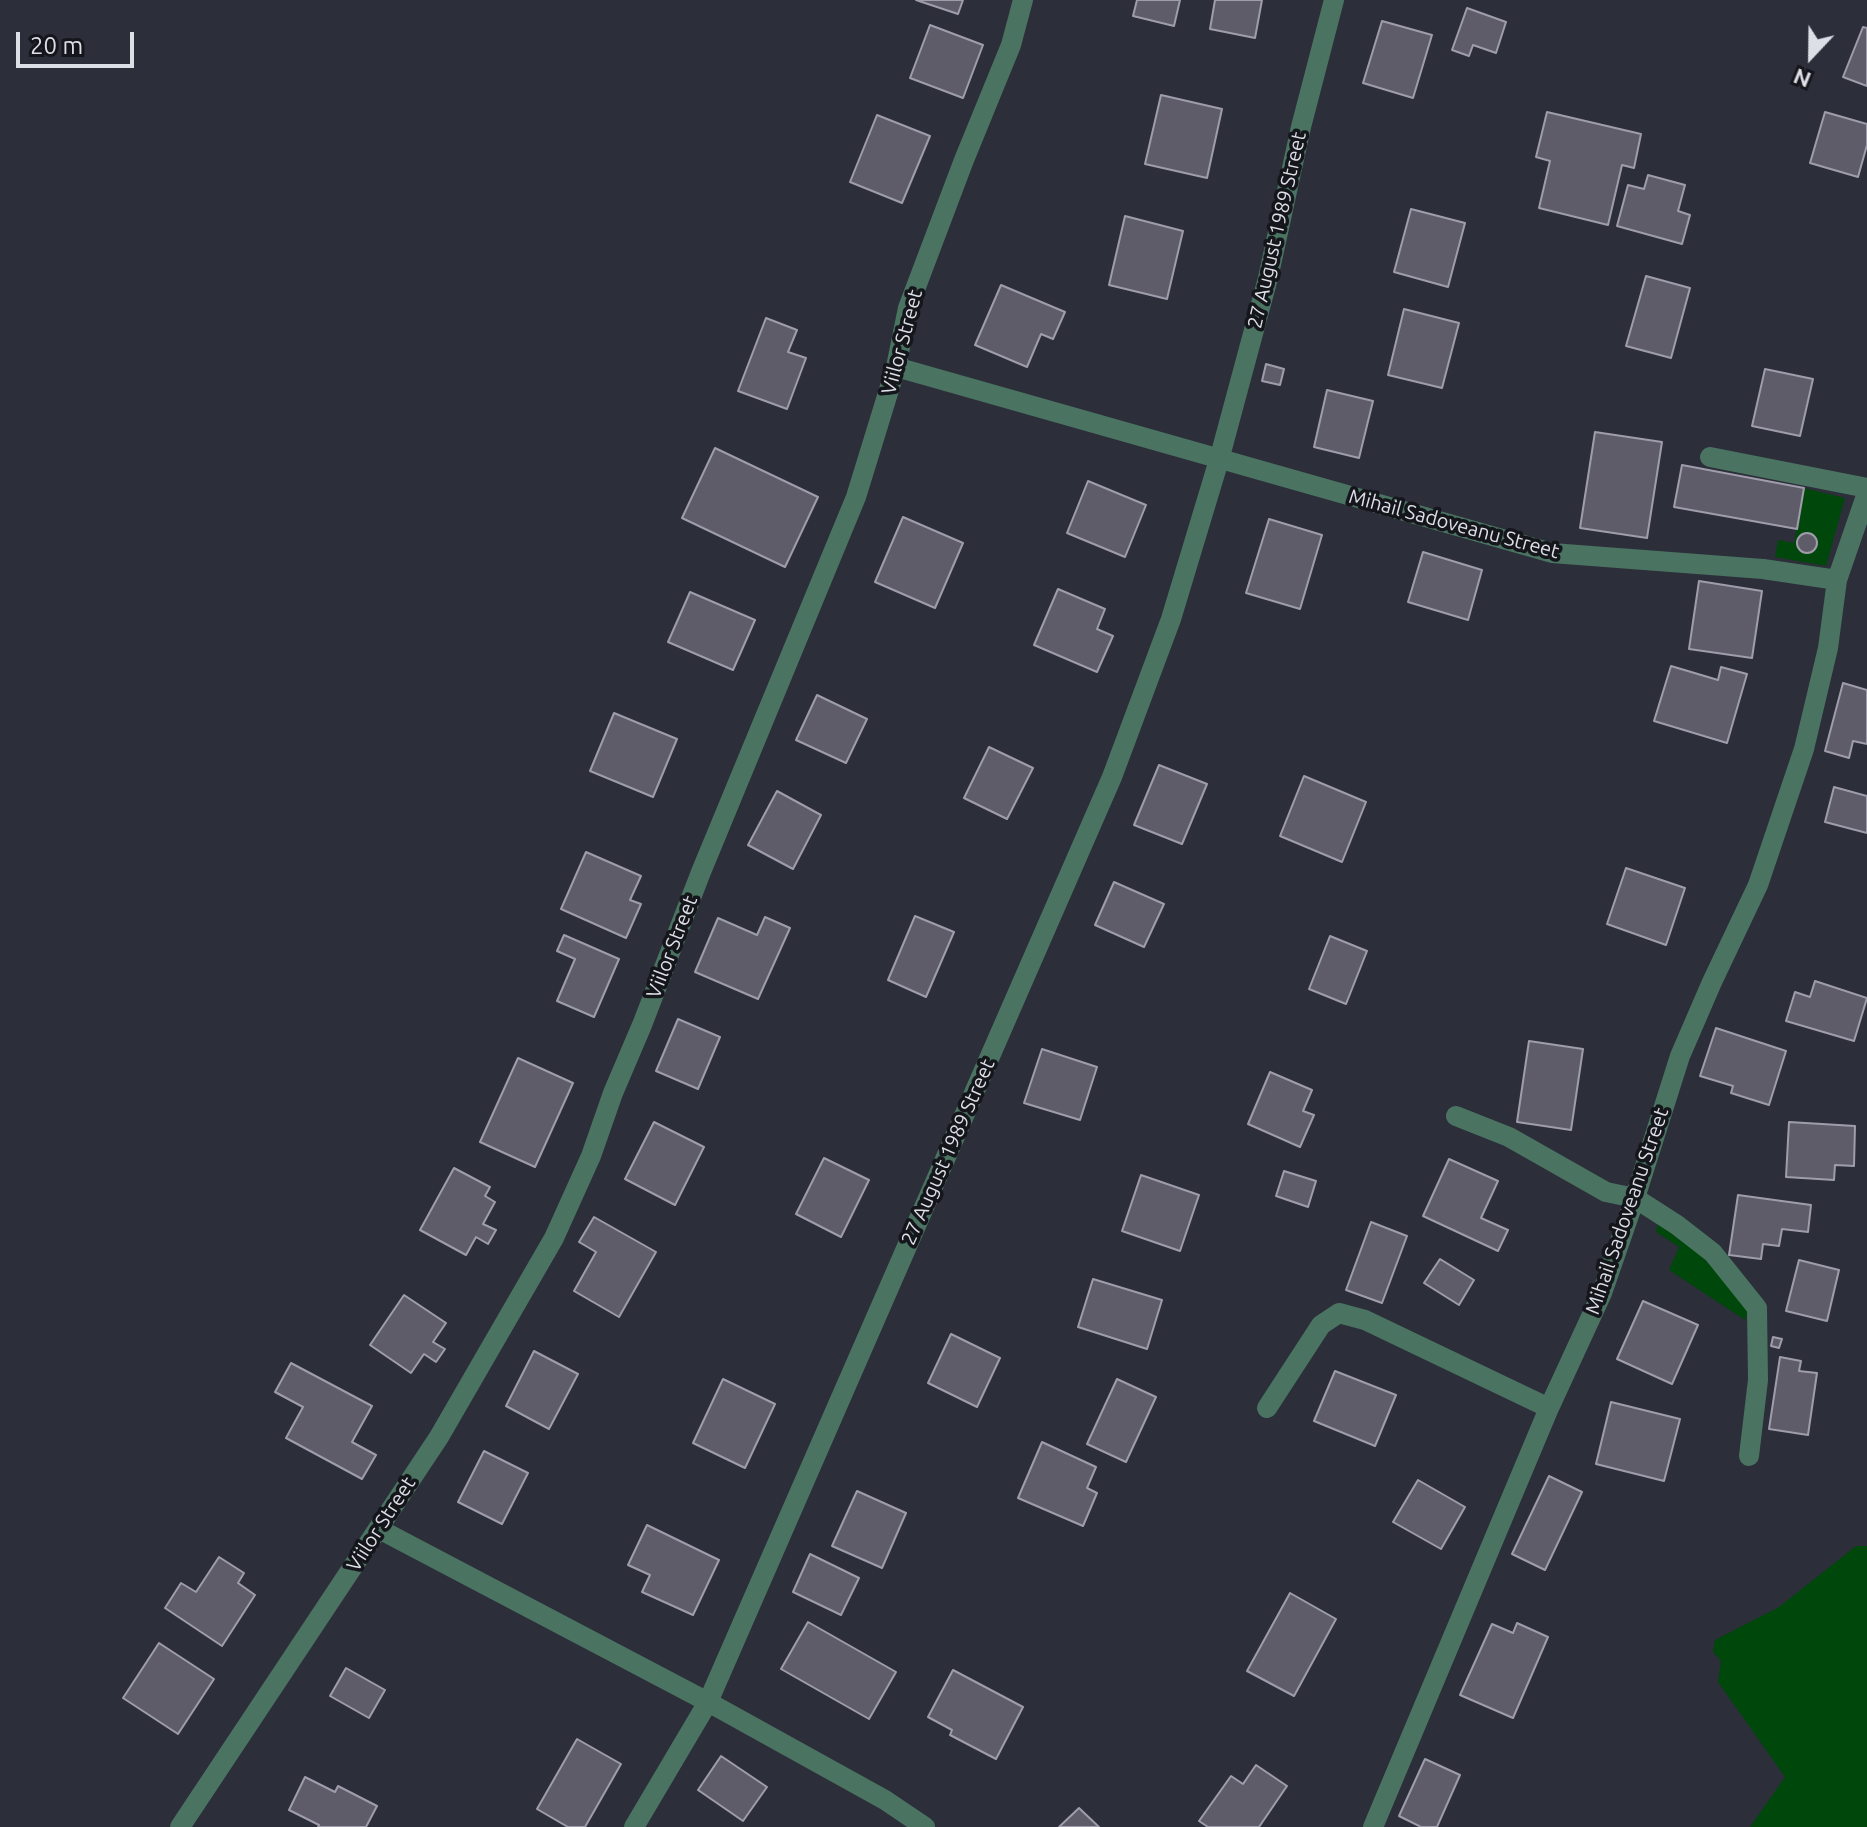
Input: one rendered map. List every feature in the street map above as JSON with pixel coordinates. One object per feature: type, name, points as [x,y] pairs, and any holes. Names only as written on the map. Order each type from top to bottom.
[{"type":"street","name":"Viilor Street","points":[[180,1827],[439,1437],[554,1238],[591,1156],[701,872],[856,497],[896,367],[908,308],[1011,45],[1023,0]]},
{"type":"street","name":"27 August 1989 Street","points":[[634,1827],[708,1702],[1112,777],[1171,619],[1219,460],[1268,278],[1301,127],[1334,0]]},
{"type":"street","points":[[896,367],[1219,460]]},
{"type":"street","points":[[1710,457],[1867,491]]},
{"type":"street","name":"Mihail Sadoveanu Street","points":[[1219,460],[1552,553],[1763,569],[1837,580]]},
{"type":"street","name":"Mihail Sadoveanu Street","points":[[1373,1827],[1549,1408],[1602,1293],[1680,1056],[1758,885],[1804,749],[1828,648],[1837,580],[1867,491]]},
{"type":"street","points":[[1456,1116],[1509,1137],[1606,1192],[1635,1198],[1713,1253],[1757,1308],[1758,1380],[1749,1456]]},
{"type":"street","points":[[1267,1408],[1321,1325],[1339,1313],[1365,1320],[1549,1408]]},
{"type":"street","points":[[379,1529],[708,1702],[885,1800],[925,1827]]},
{"type":"green space","points":[[1804,488],[1845,498],[1826,566],[1775,557],[1778,540],[1794,543]]},
{"type":"green space","points":[[1658,1224],[1685,1240],[1731,1286],[1748,1311],[1745,1320],[1669,1270],[1679,1247],[1656,1232]]},
{"type":"green space","points":[[1856,1546],[1867,1546],[1867,1827],[1750,1827],[1785,1777],[1718,1682],[1721,1661],[1713,1652],[1715,1640],[1779,1607]]},
{"type":"building","points":[[916,0],[963,0],[958,14]]},
{"type":"building","points":[[1137,0],[1180,0],[1174,26],[1133,16]]},
{"type":"building","points":[[1215,0],[1262,0],[1255,38],[1210,29]]},
{"type":"building","points":[[1467,8],[1506,22],[1496,53],[1473,45],[1469,56],[1452,50]]},
{"type":"building","points":[[1382,21],[1432,35],[1413,98],[1363,83]]},
{"type":"building","points":[[930,25],[983,45],[963,98],[910,78]]},
{"type":"building","points":[[1863,27],[1867,28],[1867,86],[1843,77]]},
{"type":"building","points":[[1161,95],[1222,109],[1207,178],[1145,164]]},
{"type":"building","points":[[1547,112],[1641,134],[1634,168],[1622,165],[1608,225],[1539,208],[1550,161],[1536,157]]},
{"type":"building","points":[[1825,112],[1867,124],[1867,145],[1858,177],[1810,163]]},
{"type":"building","points":[[877,115],[930,136],[902,203],[850,182]]},
{"type":"building","points":[[1648,175],[1685,185],[1678,211],[1690,215],[1682,244],[1617,226],[1628,185],[1644,189]]},
{"type":"building","points":[[1411,209],[1465,223],[1448,287],[1394,272]]},
{"type":"building","points":[[1125,216],[1183,231],[1167,299],[1109,285]]},
{"type":"building","points":[[1646,276],[1690,288],[1671,358],[1626,346]]},
{"type":"building","points":[[1001,285],[1065,312],[1053,339],[1041,334],[1027,367],[975,345]]},
{"type":"building","points":[[1404,309],[1459,323],[1442,388],[1388,375]]},
{"type":"building","points":[[766,318],[797,330],[788,352],[806,358],[787,409],[738,391]]},
{"type":"building","points":[[1266,364],[1284,369],[1280,385],[1262,381]]},
{"type":"building","points":[[1765,369],[1813,379],[1800,436],[1752,426]]},
{"type":"building","points":[[1327,390],[1373,401],[1359,458],[1314,447]]},
{"type":"building","points":[[1595,432],[1662,442],[1647,538],[1580,528]]},
{"type":"building","points":[[715,448],[818,497],[785,567],[682,518]]},
{"type":"building","points":[[1682,465],[1804,488],[1797,529],[1674,507]]},
{"type":"building","points":[[1088,481],[1146,505],[1125,557],[1067,533]]},
{"type":"building","points":[[903,517],[963,543],[935,608],[875,582]]},
{"type":"building","points":[[1269,519],[1322,535],[1300,609],[1246,593]]},
{"type":"building","points":[[1803,533],[1811,533],[1817,543],[1811,553],[1803,553],[1797,547],[1797,539]]},
{"type":"building","points":[[1423,552],[1482,570],[1468,620],[1408,602]]},
{"type":"building","points":[[1699,581],[1762,591],[1752,658],[1689,649]]},
{"type":"building","points":[[1058,589],[1105,609],[1097,629],[1113,636],[1097,672],[1034,645]]},
{"type":"building","points":[[690,592],[755,620],[733,670],[668,642]]},
{"type":"building","points":[[1671,666],[1718,680],[1721,667],[1747,674],[1727,743],[1654,721]]},
{"type":"building","points":[[1843,683],[1867,690],[1867,744],[1853,741],[1849,758],[1825,751]]},
{"type":"building","points":[[817,695],[867,719],[846,763],[796,740]]},
{"type":"building","points":[[614,713],[677,739],[653,797],[590,771]]},
{"type":"building","points":[[989,747],[1033,768],[1007,819],[964,798]]},
{"type":"building","points":[[1159,765],[1207,784],[1182,844],[1134,825]]},
{"type":"building","points":[[1304,776],[1366,802],[1342,862],[1280,836]]},
{"type":"building","points":[[1834,787],[1867,796],[1867,833],[1825,822]]},
{"type":"building","points":[[777,791],[821,815],[793,869],[748,845]]},
{"type":"building","points":[[586,852],[641,876],[630,900],[641,904],[626,938],[561,909]]},
{"type":"building","points":[[1626,868],[1685,888],[1666,945],[1607,924]]},
{"type":"building","points":[[1114,882],[1164,904],[1144,947],[1095,925]]},
{"type":"building","points":[[915,916],[954,932],[926,997],[888,980]]},
{"type":"building","points":[[765,917],[790,928],[758,999],[695,972],[718,918],[757,935]]},
{"type":"building","points":[[564,935],[619,959],[594,1017],[557,1001],[575,959],[557,951]]},
{"type":"building","points":[[1330,936],[1367,951],[1346,1004],[1309,989]]},
{"type":"building","points":[[1815,981],[1867,998],[1854,1041],[1786,1021],[1795,992],[1810,997]]},
{"type":"building","points":[[678,1019],[720,1037],[698,1089],[656,1071]]},
{"type":"building","points":[[1716,1028],[1786,1051],[1769,1105],[1731,1093],[1733,1086],[1700,1076]]},
{"type":"building","points":[[1529,1041],[1583,1049],[1571,1130],[1517,1122]]},
{"type":"building","points":[[1042,1049],[1097,1067],[1080,1120],[1024,1103]]},
{"type":"building","points":[[518,1058],[573,1083],[535,1167],[480,1142]]},
{"type":"building","points":[[1270,1072],[1312,1090],[1303,1111],[1314,1115],[1300,1147],[1248,1124]]},
{"type":"building","points":[[654,1122],[704,1147],[675,1205],[625,1179]]},
{"type":"building","points":[[1789,1122],[1855,1126],[1854,1166],[1835,1165],[1834,1180],[1786,1177]]},
{"type":"building","points":[[824,1158],[869,1180],[841,1237],[796,1214]]},
{"type":"building","points":[[1449,1159],[1498,1181],[1481,1218],[1508,1230],[1498,1251],[1423,1216]]},
{"type":"building","points":[[454,1168],[490,1187],[485,1196],[495,1202],[483,1224],[496,1230],[488,1244],[476,1237],[466,1255],[420,1230]]},
{"type":"building","points":[[1284,1171],[1316,1181],[1308,1207],[1276,1196]]},
{"type":"building","points":[[1141,1175],[1199,1195],[1180,1251],[1122,1231]]},
{"type":"building","points":[[1738,1195],[1811,1205],[1808,1232],[1782,1229],[1779,1246],[1763,1244],[1761,1259],[1729,1255]]},
{"type":"building","points":[[594,1217],[656,1252],[619,1317],[574,1291],[596,1252],[579,1242]]},
{"type":"building","points":[[1371,1222],[1407,1236],[1382,1303],[1346,1290]]},
{"type":"building","points":[[1440,1259],[1474,1280],[1459,1305],[1424,1283]]},
{"type":"building","points":[[1799,1260],[1839,1270],[1827,1321],[1786,1311]]},
{"type":"building","points":[[1093,1279],[1162,1300],[1147,1349],[1078,1327]]},
{"type":"building","points":[[404,1295],[446,1323],[433,1342],[445,1349],[436,1362],[424,1354],[411,1373],[370,1345]]},
{"type":"building","points":[[1643,1301],[1698,1325],[1672,1384],[1617,1359]]},
{"type":"building","points":[[951,1334],[1000,1358],[977,1407],[928,1383]]},
{"type":"building","points":[[1773,1337],[1782,1339],[1779,1348],[1771,1346]]},
{"type":"building","points":[[534,1351],[578,1374],[549,1429],[506,1406]]},
{"type":"building","points":[[1780,1357],[1801,1361],[1799,1371],[1817,1373],[1808,1435],[1769,1429]]},
{"type":"building","points":[[291,1363],[372,1406],[352,1442],[376,1455],[362,1479],[286,1438],[303,1407],[275,1392]]},
{"type":"building","points":[[1335,1371],[1396,1395],[1375,1446],[1314,1421]]},
{"type":"building","points":[[723,1379],[775,1404],[745,1468],[693,1443]]},
{"type":"building","points":[[1117,1379],[1156,1397],[1126,1462],[1087,1444]]},
{"type":"building","points":[[1611,1402],[1680,1419],[1664,1481],[1596,1464]]},
{"type":"building","points":[[1042,1442],[1096,1467],[1087,1488],[1097,1493],[1083,1526],[1018,1498]]},
{"type":"building","points":[[484,1451],[528,1473],[502,1524],[458,1502]]},
{"type":"building","points":[[1549,1476],[1582,1492],[1545,1570],[1512,1554]]},
{"type":"building","points":[[1418,1480],[1465,1507],[1441,1549],[1393,1522]]},
{"type":"building","points":[[857,1491],[906,1513],[882,1568],[832,1546]]},
{"type":"building","points":[[647,1525],[719,1560],[693,1615],[642,1592],[650,1575],[628,1565]]},
{"type":"building","points":[[810,1554],[859,1578],[841,1615],[793,1592]]},
{"type":"building","points":[[219,1557],[244,1573],[238,1583],[255,1595],[222,1646],[165,1608],[181,1583],[196,1592]]},
{"type":"building","points":[[1290,1593],[1336,1619],[1294,1696],[1247,1671]]},
{"type":"building","points":[[808,1622],[896,1672],[869,1719],[781,1669]]},
{"type":"building","points":[[1517,1623],[1548,1637],[1513,1718],[1460,1695],[1492,1624],[1513,1633]]},
{"type":"building","points":[[159,1643],[214,1679],[178,1734],[123,1698]]},
{"type":"building","points":[[346,1668],[385,1690],[369,1718],[330,1696]]},
{"type":"building","points":[[953,1670],[1023,1707],[996,1759],[950,1735],[952,1730],[928,1717]]},
{"type":"building","points":[[577,1739],[621,1764],[585,1827],[568,1827],[537,1809]]},
{"type":"building","points":[[721,1756],[767,1787],[743,1821],[698,1790]]},
{"type":"building","points":[[1425,1759],[1460,1775],[1437,1827],[1421,1827],[1399,1816]]},
{"type":"building","points":[[1256,1765],[1287,1786],[1259,1827],[1208,1827],[1199,1821],[1231,1776],[1243,1784]]},
{"type":"building","points":[[305,1777],[335,1792],[338,1786],[377,1806],[366,1827],[318,1827],[289,1810]]},
{"type":"building","points":[[1079,1808],[1099,1827],[1059,1827]]}]
